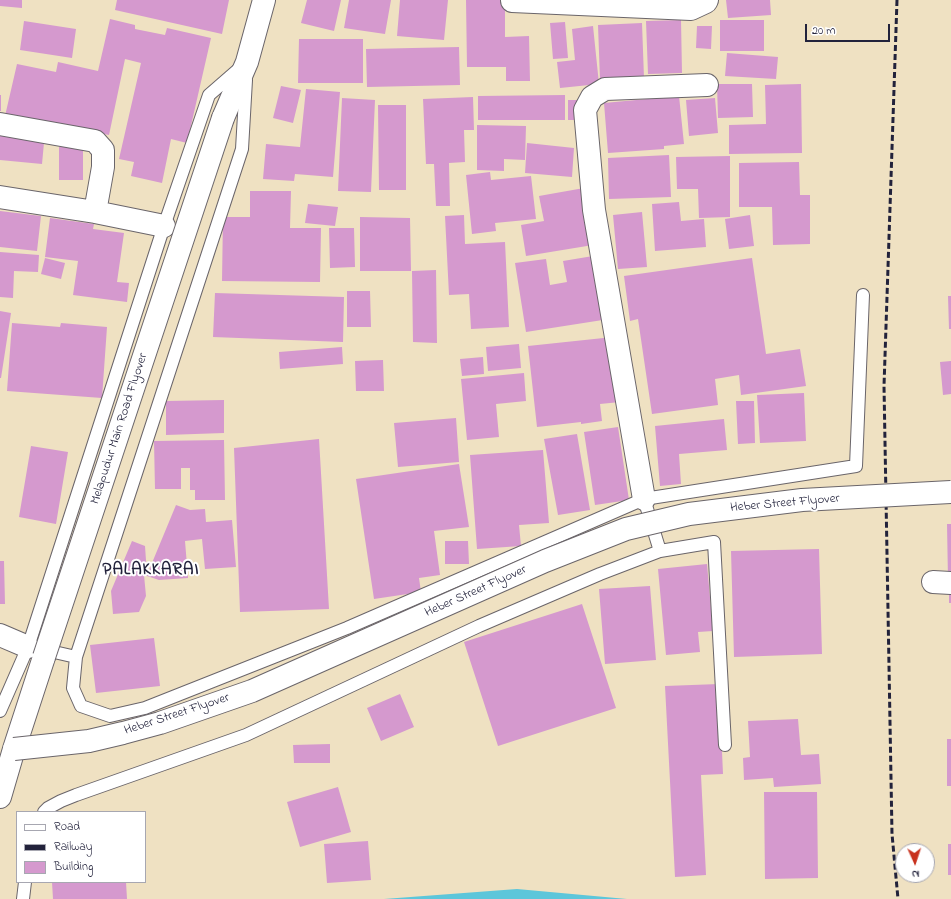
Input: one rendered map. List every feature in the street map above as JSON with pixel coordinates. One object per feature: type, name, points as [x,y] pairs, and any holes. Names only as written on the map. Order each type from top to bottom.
[{"type":"street","name":"Melapudur Main Road Flyover","points":[[0,797],[54,627],[223,118],[247,62],[264,0]]},
{"type":"street","points":[[512,0],[691,9],[706,2],[707,0]]},
{"type":"street","points":[[644,499],[594,210],[585,110],[592,97],[605,89],[707,85]]},
{"type":"street","points":[[0,124],[95,141],[103,150],[103,167],[95,212]]},
{"type":"street","points":[[0,197],[95,212],[164,226]]},
{"type":"street","name":"Heber Street Flyover","points":[[14,749],[90,741],[123,733],[160,723],[252,691],[545,561],[626,529],[689,514],[802,500],[951,492]]},
{"type":"street","points":[[0,635],[28,647]]},
{"type":"lane","points":[[0,711],[28,647],[164,226],[209,95],[247,62]]},
{"type":"lane","points":[[247,62],[242,149],[76,657],[73,688],[81,706],[110,716],[145,708],[347,628],[644,499],[856,466],[863,295]]},
{"type":"lane","points":[[644,499],[660,551]]},
{"type":"lane","points":[[45,811],[54,804],[76,795],[246,735],[480,626],[600,574],[660,551],[714,542],[726,745]]},
{"type":"lane","points":[[28,647],[76,657]]},
{"type":"lane","points":[[23,899],[25,883]]},
{"type":"water","points":[[517,889],[627,899],[384,899]]},
{"type":"building","points":[[0,0],[22,0],[22,8],[0,6]]},
{"type":"building","points":[[117,0],[229,0],[222,34],[115,10]]},
{"type":"building","points":[[307,0],[341,0],[334,31],[301,23]]},
{"type":"building","points":[[349,0],[391,0],[385,34],[344,28]]},
{"type":"building","points":[[400,0],[448,0],[444,40],[397,36]]},
{"type":"building","points":[[466,0],[505,0],[505,37],[529,36],[530,81],[506,81],[506,67],[467,67]]},
{"type":"building","points":[[726,0],[770,0],[771,15],[728,18]]},
{"type":"building","points":[[110,19],[135,25],[135,29],[165,35],[167,28],[211,38],[187,143],[171,139],[162,183],[131,176],[134,162],[119,159],[141,63],[125,59],[109,135],[5,116],[17,64],[56,72],[58,62],[98,71]]},
{"type":"building","points":[[681,20],[682,73],[648,74],[646,21]]},
{"type":"building","points":[[720,20],[764,20],[764,51],[720,51]]},
{"type":"building","points":[[24,21],[76,29],[72,58],[20,50]]},
{"type":"building","points":[[565,22],[568,58],[553,59],[550,23]]},
{"type":"building","points":[[642,23],[644,78],[600,80],[598,25]]},
{"type":"building","points":[[593,26],[599,84],[560,88],[557,62],[575,60],[572,29]]},
{"type":"building","points":[[697,26],[712,26],[711,49],[696,48]]},
{"type":"building","points":[[299,39],[363,39],[363,83],[298,83]]},
{"type":"building","points":[[459,47],[460,85],[367,87],[366,49]]},
{"type":"building","points":[[727,53],[778,57],[776,79],[725,76]]},
{"type":"building","points":[[717,84],[752,84],[753,117],[718,118]]},
{"type":"building","points":[[801,84],[802,153],[729,154],[729,125],[766,124],[765,85]]},
{"type":"building","points":[[281,86],[301,90],[293,123],[273,118]]},
{"type":"building","points":[[306,89],[340,92],[333,177],[295,174],[294,181],[263,179],[266,144],[300,147]]},
{"type":"building","points":[[1,95],[1,111],[0,111]]},
{"type":"building","points":[[565,95],[565,120],[478,120],[478,96]]},
{"type":"building","points":[[679,96],[684,144],[664,146],[664,149],[608,153],[604,103]]},
{"type":"building","points":[[473,97],[474,130],[464,130],[465,162],[449,163],[450,206],[436,206],[434,164],[426,164],[423,99]]},
{"type":"building","points":[[342,98],[375,100],[371,192],[338,191]]},
{"type":"building","points":[[715,98],[718,133],[689,136],[686,100]]},
{"type":"building","points":[[568,100],[579,100],[579,120],[568,120]]},
{"type":"building","points":[[378,105],[406,105],[406,190],[379,190]]},
{"type":"building","points":[[477,125],[526,126],[525,160],[504,159],[504,171],[477,170]]},
{"type":"building","points":[[0,128],[45,132],[42,164],[0,160]]},
{"type":"building","points":[[527,143],[574,148],[572,177],[525,173]]},
{"type":"building","points":[[83,146],[83,180],[59,180],[59,147]]},
{"type":"building","points":[[669,155],[671,197],[609,199],[608,158]]},
{"type":"building","points":[[730,156],[730,217],[699,218],[698,189],[677,189],[676,157]]},
{"type":"building","points":[[799,162],[800,195],[810,195],[810,244],[773,245],[772,207],[739,207],[739,163]]},
{"type":"building","points":[[490,172],[491,180],[531,176],[536,219],[495,223],[496,231],[472,234],[466,175]]},
{"type":"building","points":[[584,188],[593,245],[526,256],[521,225],[544,221],[539,196]]},
{"type":"building","points":[[250,191],[291,191],[290,228],[321,228],[320,282],[222,281],[223,217],[250,217]]},
{"type":"building","points":[[679,202],[681,221],[704,219],[706,247],[655,251],[652,204]]},
{"type":"building","points":[[308,204],[338,207],[335,226],[305,223]]},
{"type":"building","points":[[0,211],[41,216],[37,251],[0,247]]},
{"type":"building","points":[[642,212],[647,267],[618,269],[613,215]]},
{"type":"building","points":[[464,215],[465,244],[505,242],[509,327],[471,329],[469,294],[449,295],[445,216]]},
{"type":"building","points":[[750,215],[754,246],[729,249],[725,219]]},
{"type":"building","points":[[360,217],[410,218],[411,271],[360,271]]},
{"type":"building","points":[[50,218],[94,224],[93,229],[124,233],[117,282],[129,283],[127,302],[73,295],[78,261],[45,257]]},
{"type":"building","points":[[329,228],[354,228],[355,267],[330,268]]},
{"type":"building","points":[[0,252],[39,255],[38,272],[14,271],[13,298],[0,297]]},
{"type":"building","points":[[599,255],[609,319],[526,332],[515,263],[546,259],[550,285],[567,282],[563,261]]},
{"type":"building","points":[[45,258],[65,263],[61,279],[41,274]]},
{"type":"building","points":[[752,258],[766,354],[800,349],[806,386],[741,395],[739,375],[715,379],[718,405],[652,414],[638,319],[630,321],[624,276]]},
{"type":"building","points":[[436,270],[437,343],[413,342],[412,271]]},
{"type":"building","points":[[347,291],[370,291],[371,327],[347,327]]},
{"type":"building","points":[[215,293],[344,297],[343,342],[213,337]]},
{"type":"building","points":[[948,296],[951,296],[951,329],[949,329]]},
{"type":"building","points":[[0,311],[11,313],[1,378],[0,378]]},
{"type":"building","points":[[12,323],[60,327],[61,323],[107,327],[102,398],[7,391]]},
{"type":"building","points":[[613,337],[620,402],[600,404],[602,421],[537,427],[528,346]]},
{"type":"building","points":[[519,344],[521,368],[488,371],[486,347]]},
{"type":"building","points":[[342,347],[343,364],[280,369],[279,352]]},
{"type":"building","points":[[483,357],[484,374],[462,376],[460,359]]},
{"type":"building","points":[[383,360],[384,391],[356,391],[355,361]]},
{"type":"building","points":[[951,361],[951,394],[943,395],[940,362]]},
{"type":"building","points":[[524,373],[526,401],[496,404],[499,437],[467,440],[461,379]]},
{"type":"building","points":[[804,393],[806,441],[760,443],[757,395]]},
{"type":"building","points":[[224,400],[224,433],[166,435],[166,401]]},
{"type":"building","points":[[736,401],[754,401],[755,443],[738,444]]},
{"type":"building","points":[[456,418],[459,462],[398,467],[394,423]]},
{"type":"building","points":[[724,419],[727,450],[679,454],[681,484],[660,486],[655,426]]},
{"type":"building","points":[[618,427],[629,500],[595,505],[584,432]]},
{"type":"building","points":[[577,434],[590,510],[558,515],[544,439]]},
{"type":"building","points":[[319,439],[329,609],[240,612],[234,448]]},
{"type":"building","points":[[224,440],[225,500],[195,500],[195,490],[190,490],[190,468],[181,468],[181,489],[155,489],[154,441]]},
{"type":"building","points":[[31,446],[68,452],[56,524],[19,517]]},
{"type":"building","points":[[543,450],[549,523],[519,525],[521,546],[477,549],[470,455]]},
{"type":"building","points":[[459,464],[469,527],[434,531],[440,575],[419,578],[421,592],[374,599],[356,479]]},
{"type":"building","points":[[176,505],[190,510],[205,509],[206,522],[232,520],[236,567],[205,569],[202,539],[185,541],[188,578],[159,580],[144,575],[146,596],[139,612],[113,614],[111,591],[132,541],[145,546],[147,575]]},
{"type":"building","points":[[947,524],[951,524],[951,580],[948,580]]},
{"type":"building","points":[[445,541],[468,541],[469,564],[445,564]]},
{"type":"building","points":[[819,549],[822,654],[734,657],[731,551]]},
{"type":"building","points":[[0,561],[4,561],[5,604],[0,604]]},
{"type":"building","points":[[707,564],[713,631],[698,632],[700,652],[666,655],[658,569]]},
{"type":"building","points":[[650,586],[656,660],[605,664],[599,589]]},
{"type":"building","points":[[949,586],[951,586],[951,603],[949,603]]},
{"type":"building","points":[[582,604],[616,708],[498,746],[464,642]]},
{"type":"building","points":[[154,638],[160,686],[96,693],[90,645]]},
{"type":"building","points":[[719,684],[723,774],[701,775],[706,875],[675,877],[665,686]]},
{"type":"building","points":[[400,694],[414,727],[381,741],[367,708]]},
{"type":"building","points":[[798,719],[801,755],[819,754],[821,784],[774,787],[773,778],[744,780],[743,758],[750,757],[748,721]]},
{"type":"building","points":[[947,739],[951,739],[951,786],[947,786]]},
{"type":"building","points":[[330,744],[330,763],[294,763],[293,745]]},
{"type":"building","points":[[338,787],[351,832],[300,847],[287,802]]},
{"type":"building","points":[[764,792],[817,792],[818,878],[765,879]]},
{"type":"building","points":[[368,841],[371,880],[327,883],[324,844]]},
{"type":"building","points":[[948,844],[951,844],[951,875],[948,875]]},
{"type":"building","points":[[52,883],[126,883],[127,899],[53,899]]},
{"type":"railway","points":[[897,0],[884,386],[892,834],[898,899]]},
{"type":"district","name":"PALAKKARAI","points":[[151,571]]}]
